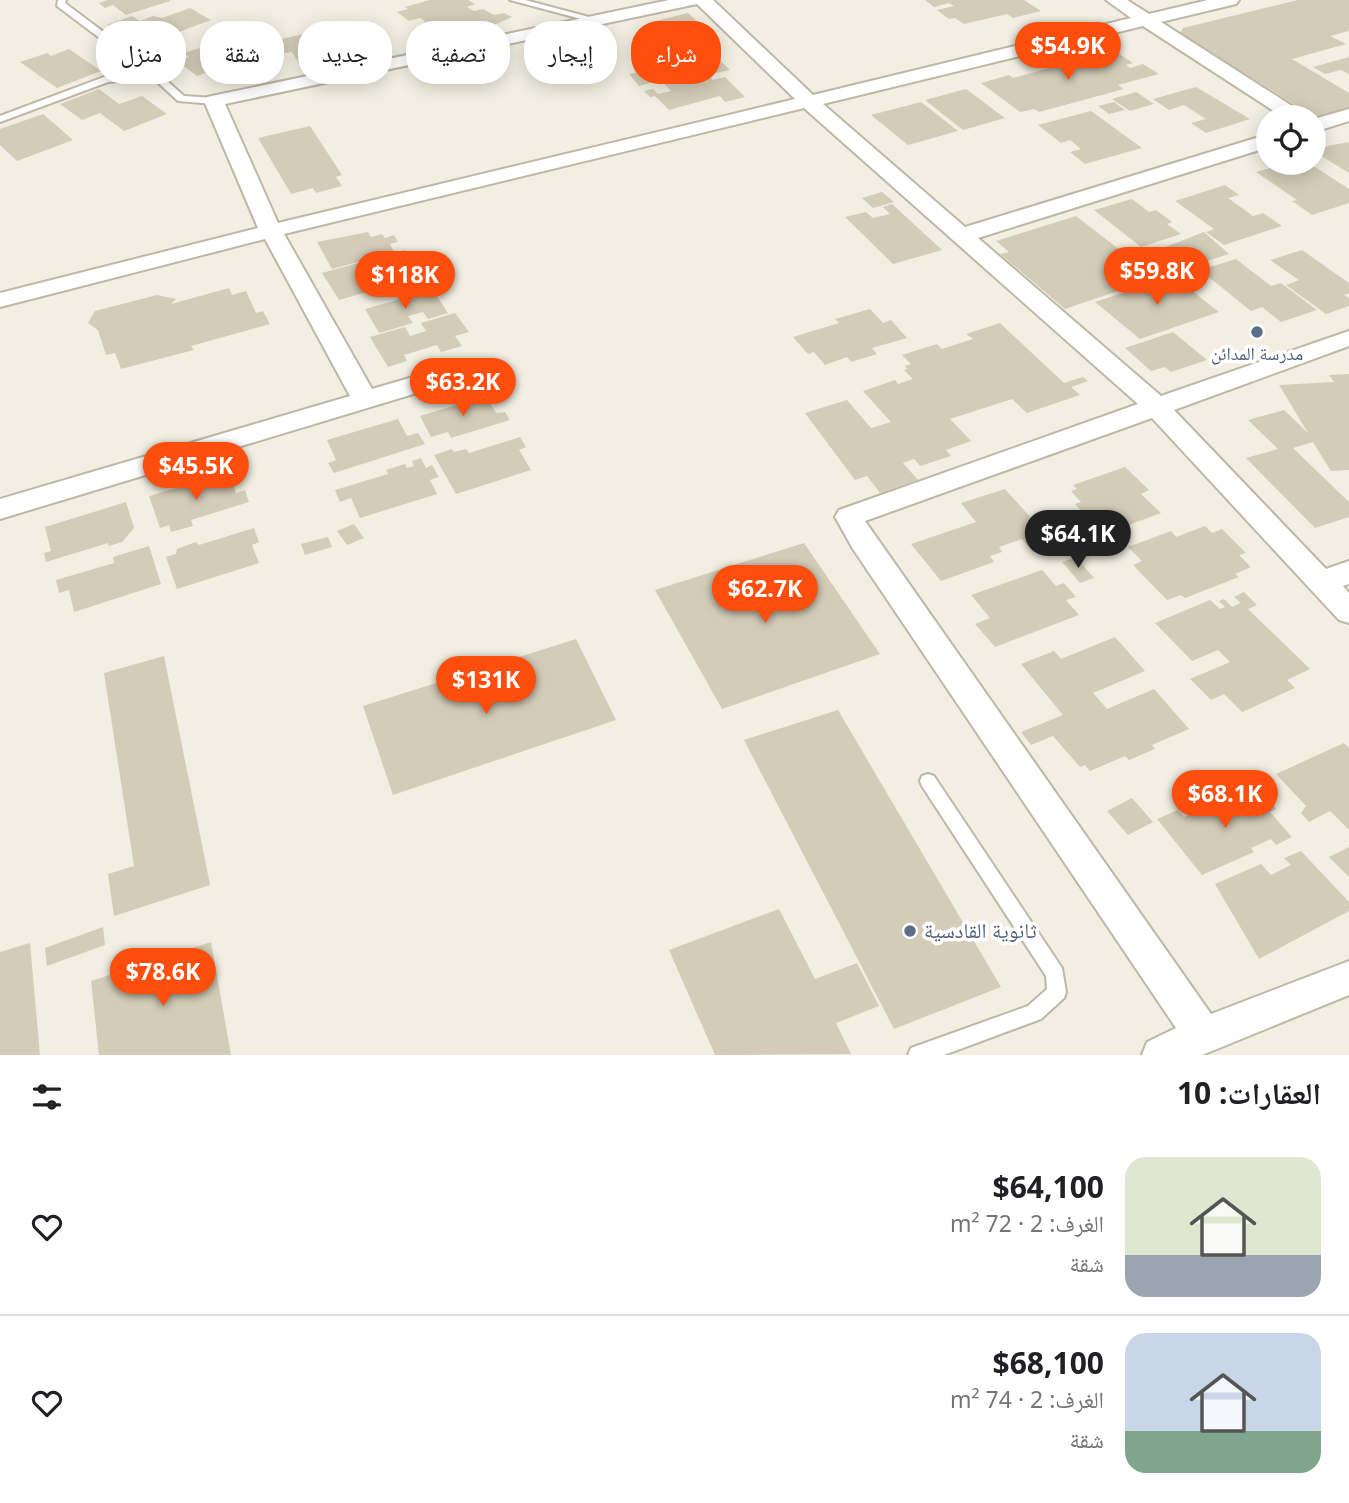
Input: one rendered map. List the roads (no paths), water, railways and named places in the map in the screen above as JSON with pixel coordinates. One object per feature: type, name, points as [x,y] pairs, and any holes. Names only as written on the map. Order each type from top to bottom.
[{"type":"street","points":[[366,401],[271,231],[214,101],[694,0]]},
{"type":"street","points":[[703,0],[810,103],[1157,407],[1349,612]]},
{"type":"street","points":[[1115,0],[1278,105]]},
{"type":"street","points":[[0,300],[271,231],[1230,0]]},
{"type":"street","points":[[1326,122],[1349,115]]},
{"type":"street","points":[[961,236],[1256,144]]},
{"type":"street","points":[[1203,1035],[863,542],[849,517],[1349,338]]},
{"type":"street","points":[[0,509],[454,373]]},
{"type":"street","points":[[1322,583],[1349,572]]},
{"type":"street","points":[[1161,1055],[1203,1035],[1349,978]]},
{"type":"lane","points":[[62,0],[60,4],[96,31]]},
{"type":"lane","points":[[514,0],[600,20]]},
{"type":"lane","points":[[0,119],[96,83]]},
{"type":"lane","points":[[165,84],[181,99],[214,101]]},
{"type":"lane","points":[[918,1055],[1034,1013],[1057,992],[1055,974],[928,781]]},
{"type":"place","name":"مدرسة المدائن","points":[[1257,332]]},
{"type":"place","name":"ثانوية القادسية","points":[[910,931]]}]
